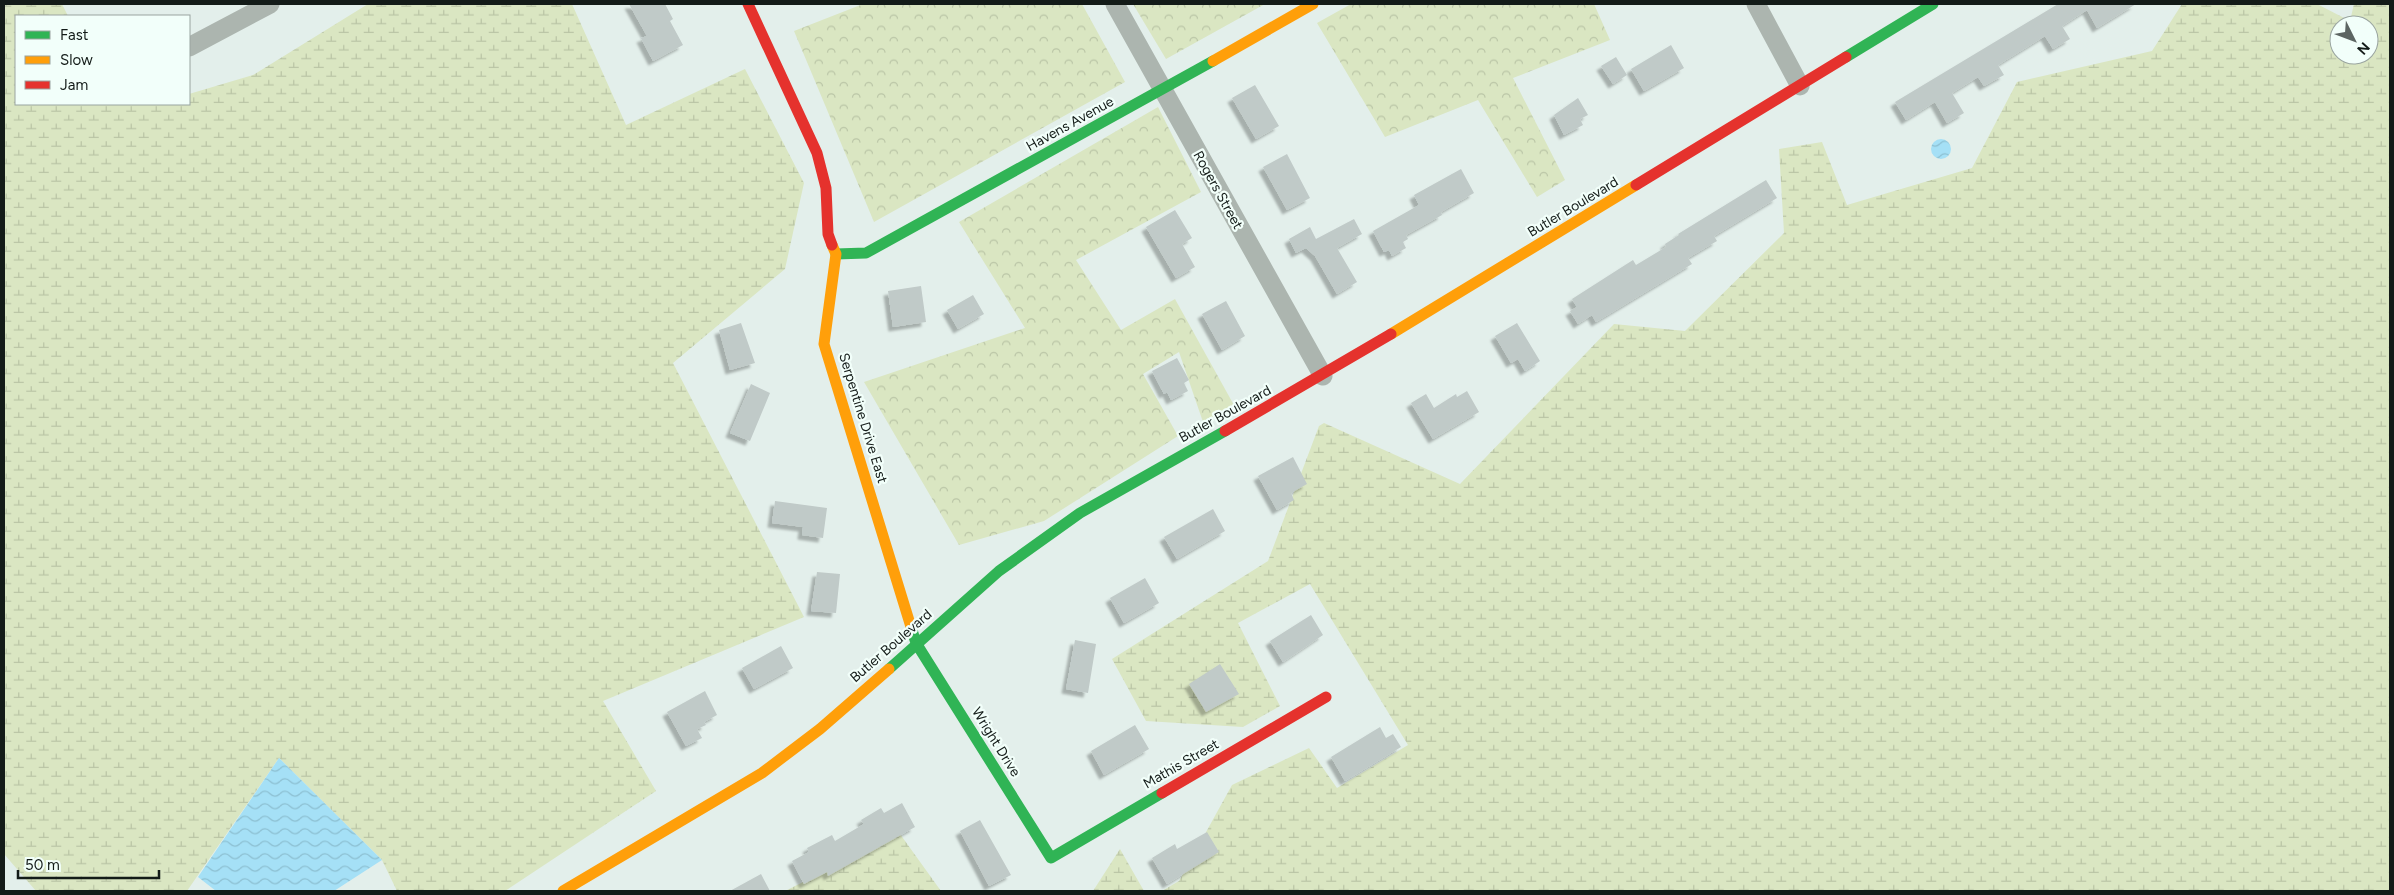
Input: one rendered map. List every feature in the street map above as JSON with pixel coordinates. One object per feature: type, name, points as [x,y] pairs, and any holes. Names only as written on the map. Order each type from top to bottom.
[{"type":"street","points":[[190,46],[270,4]]},
{"type":"street","name":"Serpentine Drive East","points":[[748,4],[817,153],[826,188],[828,234],[836,254],[824,344],[916,643]]},
{"type":"street","name":"Rogers Street","points":[[1114,4],[1323,376]]},
{"type":"street","name":"Havens Avenue","points":[[836,254],[866,253],[1162,91],[1313,4]]},
{"type":"street","points":[[1756,4],[1800,86]]},
{"type":"street","name":"Butler Boulevard","points":[[563,891],[762,773],[820,729],[999,571],[1080,514],[1323,376],[1933,4]]},
{"type":"street","name":"Wright Drive","points":[[916,643],[1051,858]]},
{"type":"street","name":"Mathis Street","points":[[1051,858],[1326,697]]},
{"type":"green space","points":[[4,4],[62,4],[68,15],[15,15],[15,105],[190,105],[190,94],[253,75],[368,4],[572,4],[626,125],[745,69],[804,183],[785,269],[673,363],[804,617],[603,701],[656,791],[505,891],[397,891],[382,860],[279,758],[187,891],[36,891],[4,854]]},
{"type":"green space","points":[[863,4],[1082,4],[1125,82],[874,222],[794,31]]},
{"type":"green space","points":[[1133,4],[1265,4],[1166,59]]},
{"type":"green space","points":[[1351,4],[1594,4],[1610,40],[1513,78],[1565,180],[1537,197],[1478,100],[1385,137],[1317,23]]},
{"type":"green space","points":[[2182,4],[2317,4],[2338,15],[2329,15],[2329,65],[2379,65],[2379,15],[2351,15],[2354,4],[2390,4],[2390,891],[1162,891],[1179,881],[1232,785],[1309,748],[1337,788],[1408,745],[1310,584],[1238,623],[1280,706],[1243,727],[1146,721],[1112,659],[1268,561],[1319,426],[1324,423],[1460,484],[1614,324],[1685,331],[1784,233],[1779,149],[1822,142],[1847,205],[1972,168],[2017,82],[2152,51]]},
{"type":"green space","points":[[1158,107],[1201,192],[1076,260],[1121,330],[1175,299],[1235,407],[1203,422],[1179,352],[1143,374],[1178,436],[1044,521],[959,545],[864,382],[1025,328],[959,222]]},
{"type":"green space","points":[[900,834],[941,891],[785,891]]},
{"type":"green space","points":[[1120,849],[1144,891],[1093,891]]},
{"type":"water","points":[[1941,139],[1948,142],[1951,149],[1948,156],[1941,159],[1934,156],[1931,149],[1934,142]]},
{"type":"water","points":[[279,758],[382,860],[334,891],[216,891],[198,877]]},
{"type":"building","points":[[629,4],[665,4],[673,19],[670,21],[683,45],[653,61],[641,38],[647,36]]},
{"type":"building","points":[[2058,4],[2136,4],[2097,28],[2087,10],[2062,26],[2070,39],[2053,49],[2045,36],[1998,65],[2004,75],[1984,86],[1978,77],[1952,93],[1964,113],[1947,123],[1935,102],[1906,120],[1895,102]]},
{"type":"building","points":[[1671,45],[1684,68],[1644,91],[1631,69]]},
{"type":"building","points":[[1616,57],[1627,75],[1613,84],[1601,66]]},
{"type":"building","points":[[1255,85],[1279,126],[1256,139],[1232,98]]},
{"type":"building","points":[[1578,98],[1588,115],[1580,119],[1583,125],[1564,135],[1554,115]]},
{"type":"building","points":[[1287,154],[1310,198],[1287,210],[1263,167]]},
{"type":"building","points":[[1461,169],[1474,193],[1441,212],[1442,215],[1406,235],[1408,239],[1403,242],[1406,248],[1392,256],[1389,250],[1384,252],[1373,231],[1419,205],[1414,195]]},
{"type":"building","points":[[1766,180],[1777,198],[1714,236],[1717,241],[1688,258],[1692,264],[1596,322],[1592,315],[1578,324],[1570,311],[1577,307],[1572,299],[1633,260],[1636,265],[1666,247],[1665,244],[1678,234]]},
{"type":"building","points":[[1175,210],[1192,238],[1182,244],[1195,267],[1176,278],[1146,227]]},
{"type":"building","points":[[1354,219],[1362,234],[1337,248],[1357,282],[1337,294],[1315,256],[1306,248],[1296,253],[1289,239],[1310,227],[1316,239]]},
{"type":"building","points":[[921,286],[926,322],[893,327],[888,291]]},
{"type":"building","points":[[973,295],[984,314],[958,329],[947,310]]},
{"type":"building","points":[[1226,301],[1245,336],[1222,350],[1202,314]]},
{"type":"building","points":[[741,323],[755,363],[730,370],[719,330]]},
{"type":"building","points":[[1517,323],[1540,361],[1525,371],[1518,359],[1511,363],[1495,336]]},
{"type":"building","points":[[1177,358],[1189,380],[1184,383],[1188,391],[1171,400],[1167,392],[1164,394],[1152,371]]},
{"type":"building","points":[[751,384],[770,393],[750,441],[730,433]]},
{"type":"building","points":[[1467,391],[1479,412],[1433,439],[1411,403],[1426,394],[1434,408],[1456,394],[1457,397]]},
{"type":"building","points":[[1293,457],[1307,484],[1291,493],[1294,500],[1277,510],[1258,476]]},
{"type":"building","points":[[775,501],[827,508],[823,538],[802,535],[803,527],[772,523]]},
{"type":"building","points":[[1213,509],[1225,531],[1177,559],[1164,537]]},
{"type":"building","points":[[817,572],[840,574],[836,613],[811,611]]},
{"type":"building","points":[[1145,578],[1159,603],[1124,623],[1110,598]]},
{"type":"building","points":[[1311,615],[1323,635],[1283,662],[1270,641]]},
{"type":"building","points":[[1075,640],[1096,644],[1088,693],[1066,689]]},
{"type":"building","points":[[781,646],[793,668],[754,689],[742,668]]},
{"type":"building","points":[[1220,664],[1239,694],[1206,712],[1189,684]]},
{"type":"building","points":[[705,691],[717,715],[704,722],[706,725],[697,729],[702,738],[686,746],[667,712]]},
{"type":"building","points":[[1135,725],[1149,749],[1104,775],[1091,751]]},
{"type":"building","points":[[1380,727],[1386,738],[1393,734],[1401,747],[1345,781],[1331,757]]},
{"type":"building","points":[[902,803],[915,827],[828,876],[827,872],[804,884],[792,861],[809,852],[807,848],[832,835],[835,841],[864,824],[861,820],[881,808],[884,813]]},
{"type":"building","points":[[980,820],[1011,875],[989,886],[960,831]]},
{"type":"building","points":[[1207,832],[1219,852],[1167,884],[1152,858],[1175,844],[1177,849]]},
{"type":"building","points":[[761,874],[770,891],[730,891]]},
{"type":"traffic: fast","points":[[1846,57],[1933,4]]},
{"type":"traffic: fast","points":[[836,254],[866,253],[1213,61]]},
{"type":"traffic: fast","points":[[889,669],[999,571],[1080,513],[1225,431]]},
{"type":"traffic: fast","points":[[911,627],[916,643],[1051,858],[1162,793]]},
{"type":"traffic: slow","points":[[1213,61],[1313,4]]},
{"type":"traffic: slow","points":[[1391,334],[1636,185]]},
{"type":"traffic: slow","points":[[832,245],[836,254],[824,344],[911,627]]},
{"type":"traffic: slow","points":[[563,891],[762,773],[820,729],[889,669]]},
{"type":"traffic: jam","points":[[748,4],[817,153],[826,188],[828,234],[832,245]]},
{"type":"traffic: jam","points":[[1636,185],[1846,57]]},
{"type":"traffic: jam","points":[[1225,431],[1391,334]]},
{"type":"traffic: jam","points":[[1162,793],[1326,697]]}]
